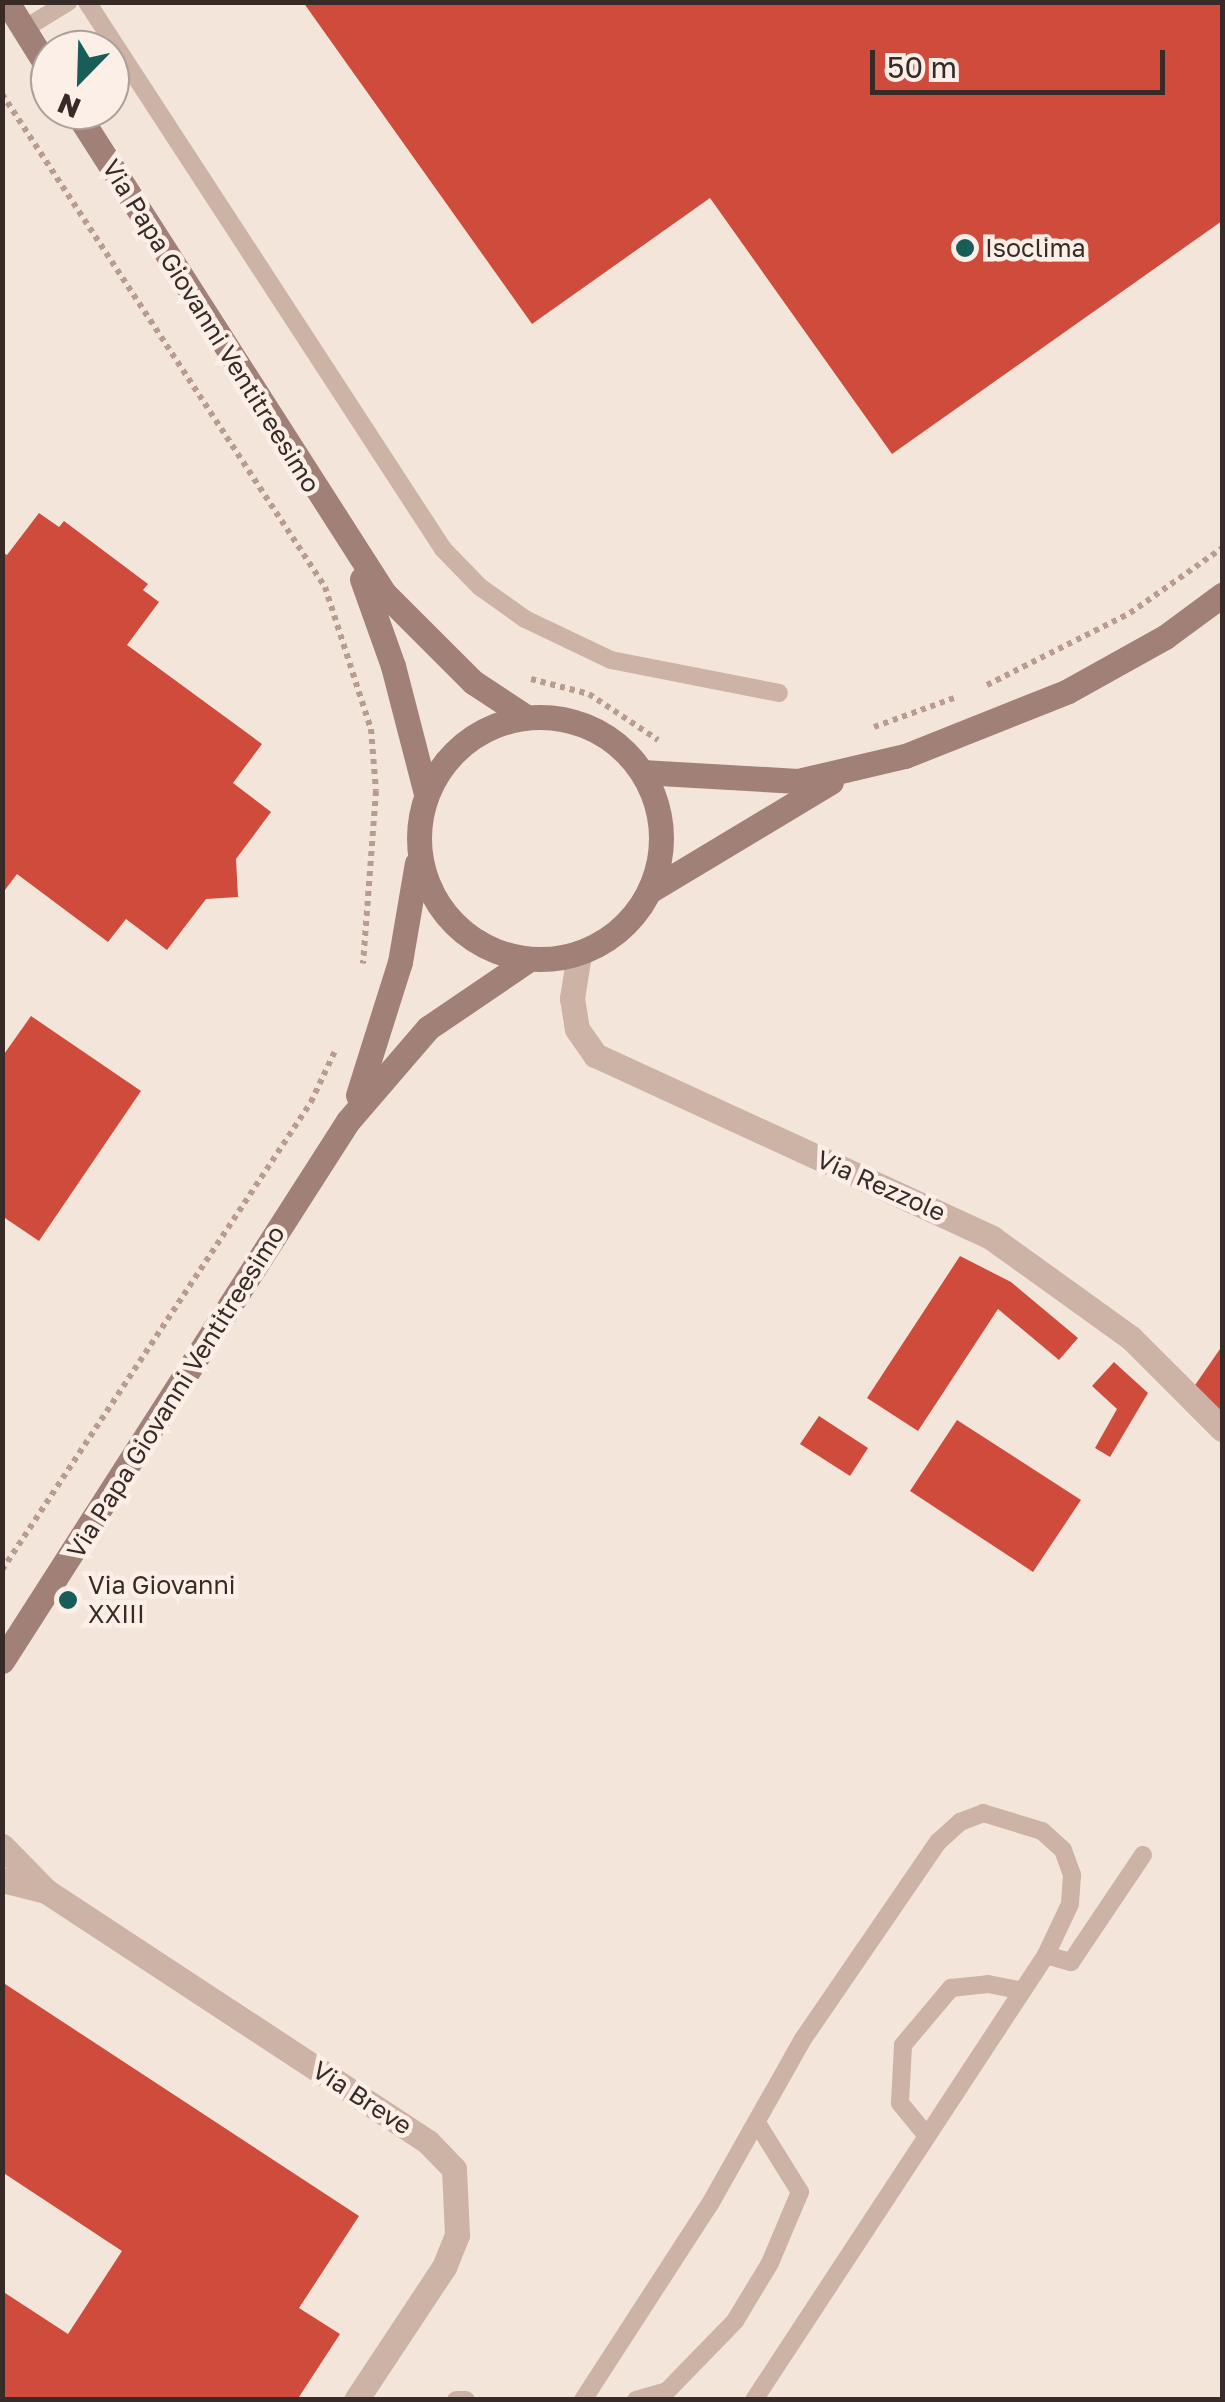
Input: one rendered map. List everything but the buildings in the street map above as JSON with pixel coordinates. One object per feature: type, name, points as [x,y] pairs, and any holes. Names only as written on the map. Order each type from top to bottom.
[{"type":"street","points":[[7,2],[30,39]]},
{"type":"street","name":"Via Papa Giovanni Ventitreesimo","points":[[88,130],[348,542],[426,640],[526,717]]},
{"type":"street","name":"Via Papa Giovanni Ventitreesimo","points":[[348,542],[394,666],[426,794]]},
{"type":"street","points":[[642,772],[746,782],[849,772],[960,738],[1050,699],[1165,637],[1222,595]]},
{"type":"street","points":[[651,890],[662,830],[642,772],[592,728],[526,717],[465,742],[426,794],[418,853],[426,885],[467,936],[528,960],[579,954],[621,928],[651,890],[849,772]]},
{"type":"street","name":"Via Papa Giovanni Ventitreesimo","points":[[348,1120],[400,962],[418,853]]},
{"type":"street","name":"Via Rezzole","points":[[579,954],[574,1013],[595,1054],[992,1238],[1131,1338],[1222,1429]]},
{"type":"street","name":"Via Papa Giovanni Ventitreesimo","points":[[2,1662],[348,1120],[428,1028],[528,960]]},
{"type":"street","points":[[2,1846],[46,1891]]},
{"type":"street","points":[[2,1880],[46,1891]]},
{"type":"street","name":"Via Breve","points":[[46,1891],[428,2142],[454,2169],[457,2235],[444,2267],[356,2400]]},
{"type":"lane","points":[[24,29],[68,2]]},
{"type":"lane","points":[[88,2],[443,549],[480,586],[525,619],[611,660],[779,694]]},
{"type":"lane","points":[[583,2400],[757,2123],[804,2040],[938,1842],[960,1822],[982,1813],[1042,1830],[1063,1850],[1072,1875],[1070,1904],[1046,1955],[754,2400]]},
{"type":"lane","points":[[1046,1955],[1071,1962],[1143,1856]]},
{"type":"lane","points":[[926,2136],[900,2103],[903,2046],[951,1988],[988,1984],[1020,1990]]},
{"type":"lane","points":[[636,2400],[667,2391],[734,2320],[770,2263],[800,2192],[757,2123]]},
{"type":"lane","points":[[456,2400],[466,2400]]},
{"type":"path","points":[[2,94],[325,587],[371,729],[375,775],[373,880],[361,981]]},
{"type":"path","points":[[982,686],[1130,613],[1222,548]]},
{"type":"path","points":[[512,674],[588,694],[674,746]]},
{"type":"path","points":[[862,731],[966,693]]},
{"type":"path","points":[[2,1570],[311,1102],[340,1041]]},
{"type":"place","name":"Isoclima","points":[[965,248]]},
{"type":"place","name":"Via Giovanni XXIII","points":[[68,1600]]}]
